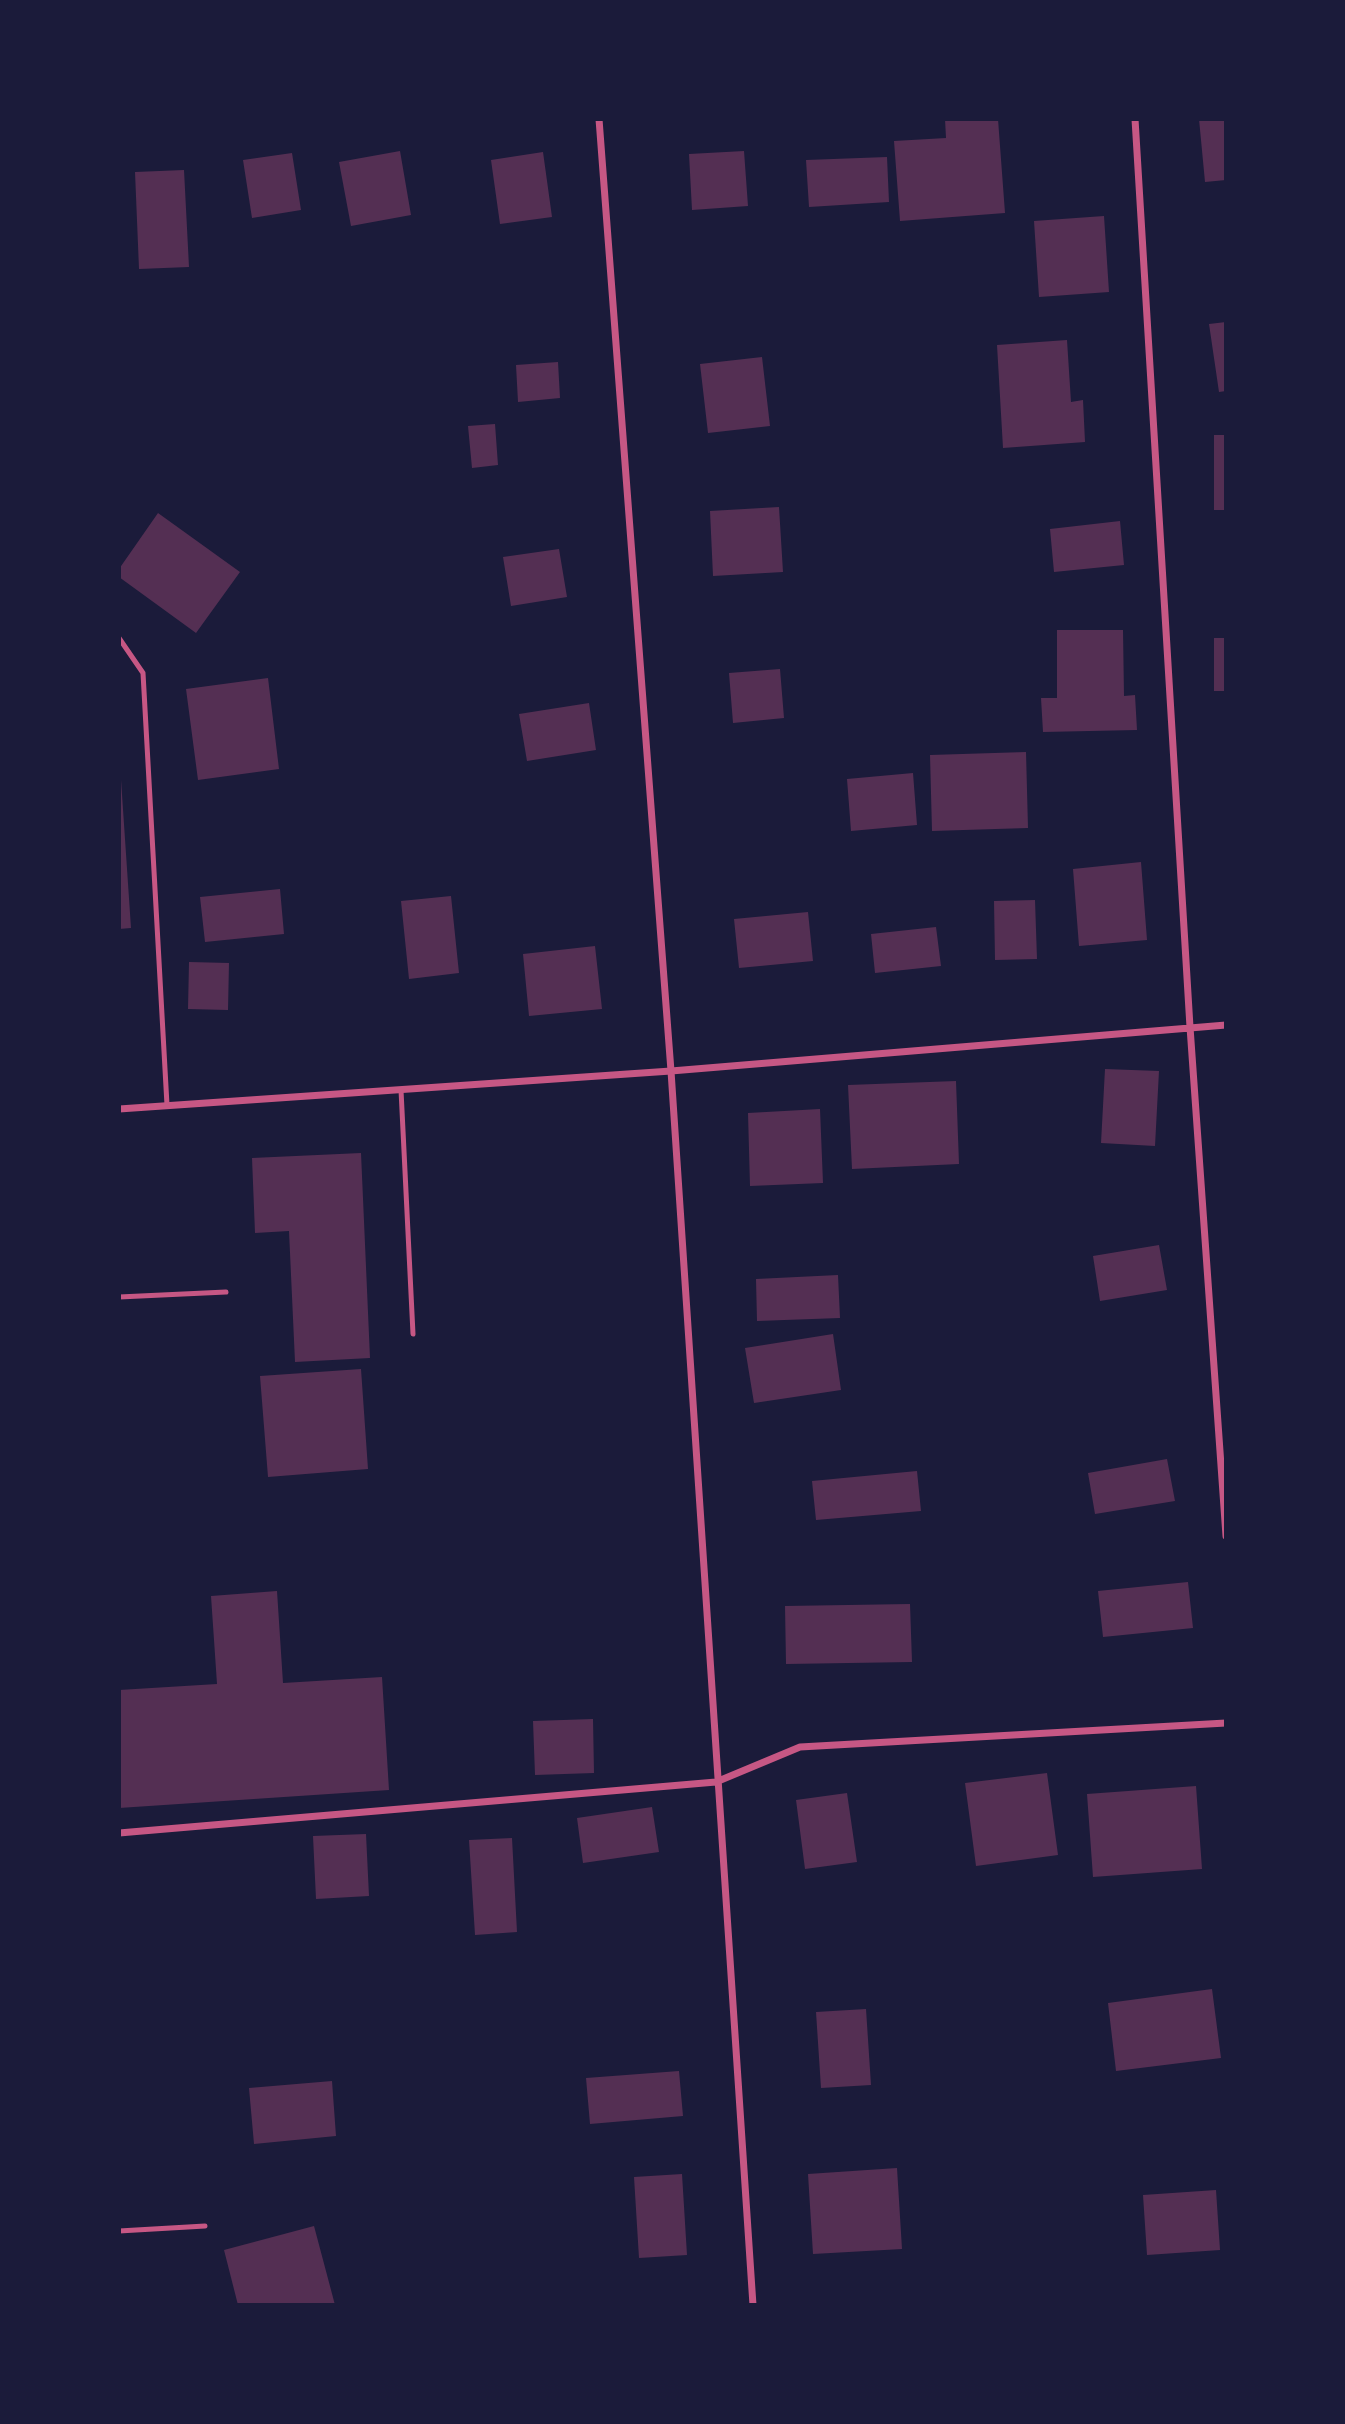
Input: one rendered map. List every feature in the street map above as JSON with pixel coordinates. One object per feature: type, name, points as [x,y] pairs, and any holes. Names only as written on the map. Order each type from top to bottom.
[{"type":"street","points":[[599,119],[671,1071],[752,2305]]},
{"type":"street","points":[[1135,119],[1190,1027],[1226,1536]]},
{"type":"street","points":[[119,1109],[671,1071],[1226,1025]]},
{"type":"street","points":[[119,1833],[716,1782],[800,1747],[1226,1723]]},
{"type":"lane","points":[[119,638],[143,673],[167,1105]]},
{"type":"lane","points":[[401,1090],[413,1334]]},
{"type":"lane","points":[[119,1297],[226,1292]]},
{"type":"lane","points":[[119,2231],[205,2226]]},
{"type":"building","points":[[945,119],[998,119],[1005,213],[900,221],[894,141],[946,138]]},
{"type":"building","points":[[1199,119],[1226,119],[1226,180],[1205,182]]},
{"type":"building","points":[[400,151],[411,215],[351,226],[339,162]]},
{"type":"building","points":[[744,151],[748,206],[692,210],[689,154]]},
{"type":"building","points":[[543,152],[552,217],[500,224],[491,160]]},
{"type":"building","points":[[292,153],[301,210],[252,218],[243,160]]},
{"type":"building","points":[[887,157],[889,202],[809,207],[806,160]]},
{"type":"building","points":[[184,170],[189,267],[139,269],[135,172]]},
{"type":"building","points":[[1104,216],[1109,292],[1039,297],[1034,221]]},
{"type":"building","points":[[1226,322],[1226,391],[1219,392],[1209,324]]},
{"type":"building","points":[[1067,340],[1071,402],[1083,400],[1085,442],[1003,448],[997,345]]},
{"type":"building","points":[[762,357],[770,426],[708,433],[700,364]]},
{"type":"building","points":[[558,362],[560,398],[518,402],[516,365]]},
{"type":"building","points":[[495,424],[498,465],[472,468],[468,426]]},
{"type":"building","points":[[1214,435],[1226,435],[1226,510],[1214,510]]},
{"type":"building","points":[[779,507],[783,572],[713,576],[710,511]]},
{"type":"building","points":[[158,513],[240,572],[196,633],[119,577],[119,569]]},
{"type":"building","points":[[1120,521],[1124,565],[1054,572],[1050,529]]},
{"type":"building","points":[[559,549],[567,597],[511,606],[503,557]]},
{"type":"building","points":[[1057,630],[1123,630],[1124,696],[1135,695],[1137,730],[1043,732],[1041,698],[1057,698]]},
{"type":"building","points":[[1214,638],[1226,638],[1226,691],[1214,691]]},
{"type":"building","points":[[780,669],[784,718],[733,723],[729,673]]},
{"type":"building","points":[[268,678],[279,769],[198,780],[186,689]]},
{"type":"building","points":[[589,703],[596,750],[527,761],[519,714]]},
{"type":"building","points":[[119,750],[131,928],[119,929]]},
{"type":"building","points":[[1026,752],[1028,828],[932,831],[930,755]]},
{"type":"building","points":[[913,773],[917,825],[851,831],[847,779]]},
{"type":"building","points":[[1141,862],[1147,940],[1079,946],[1073,869]]},
{"type":"building","points":[[280,889],[284,934],[205,942],[200,897]]},
{"type":"building","points":[[451,896],[459,973],[409,979],[401,901]]},
{"type":"building","points":[[1035,900],[1037,959],[995,960],[994,901]]},
{"type":"building","points":[[808,912],[813,961],[739,968],[734,919]]},
{"type":"building","points":[[936,927],[941,966],[875,973],[871,934]]},
{"type":"building","points":[[595,946],[602,1009],[529,1016],[523,954]]},
{"type":"building","points":[[189,962],[229,963],[228,1010],[188,1009]]},
{"type":"building","points":[[1105,1069],[1159,1071],[1155,1146],[1101,1143]]},
{"type":"building","points":[[956,1081],[959,1164],[852,1169],[848,1085]]},
{"type":"building","points":[[820,1109],[823,1183],[750,1186],[748,1113]]},
{"type":"building","points":[[361,1153],[370,1358],[295,1362],[289,1231],[255,1233],[252,1158]]},
{"type":"building","points":[[1159,1245],[1167,1290],[1100,1301],[1093,1256]]},
{"type":"building","points":[[838,1275],[840,1318],[757,1321],[756,1279]]},
{"type":"building","points":[[833,1334],[841,1390],[754,1403],[745,1348]]},
{"type":"building","points":[[361,1369],[368,1469],[268,1477],[260,1376]]},
{"type":"building","points":[[1167,1459],[1175,1501],[1095,1514],[1088,1473]]},
{"type":"building","points":[[917,1471],[921,1511],[816,1520],[812,1481]]},
{"type":"building","points":[[1188,1582],[1193,1628],[1103,1637],[1098,1591]]},
{"type":"building","points":[[277,1591],[283,1683],[382,1677],[389,1790],[119,1808],[119,1690],[217,1684],[211,1596]]},
{"type":"building","points":[[910,1604],[912,1662],[786,1664],[785,1606]]},
{"type":"building","points":[[593,1719],[594,1773],[535,1775],[533,1721]]},
{"type":"building","points":[[1047,1773],[1058,1855],[976,1866],[965,1783]]},
{"type":"building","points":[[1196,1786],[1202,1869],[1093,1877],[1087,1794]]},
{"type":"building","points":[[847,1793],[857,1862],[805,1869],[796,1800]]},
{"type":"building","points":[[652,1807],[659,1852],[583,1863],[577,1818]]},
{"type":"building","points":[[366,1834],[369,1896],[316,1899],[313,1836]]},
{"type":"building","points":[[512,1838],[517,1932],[475,1935],[469,1840]]},
{"type":"building","points":[[1212,1989],[1221,2058],[1116,2071],[1108,2003]]},
{"type":"building","points":[[866,2009],[871,2085],[821,2088],[816,2012]]},
{"type":"building","points":[[679,2071],[683,2116],[590,2124],[586,2078]]},
{"type":"building","points":[[332,2081],[336,2136],[254,2144],[249,2088]]},
{"type":"building","points":[[897,2168],[902,2249],[813,2254],[808,2174]]},
{"type":"building","points":[[682,2174],[687,2255],[639,2258],[634,2177]]},
{"type":"building","points":[[1216,2190],[1220,2250],[1147,2255],[1143,2195]]},
{"type":"building","points":[[314,2226],[335,2305],[238,2305],[224,2250]]}]
